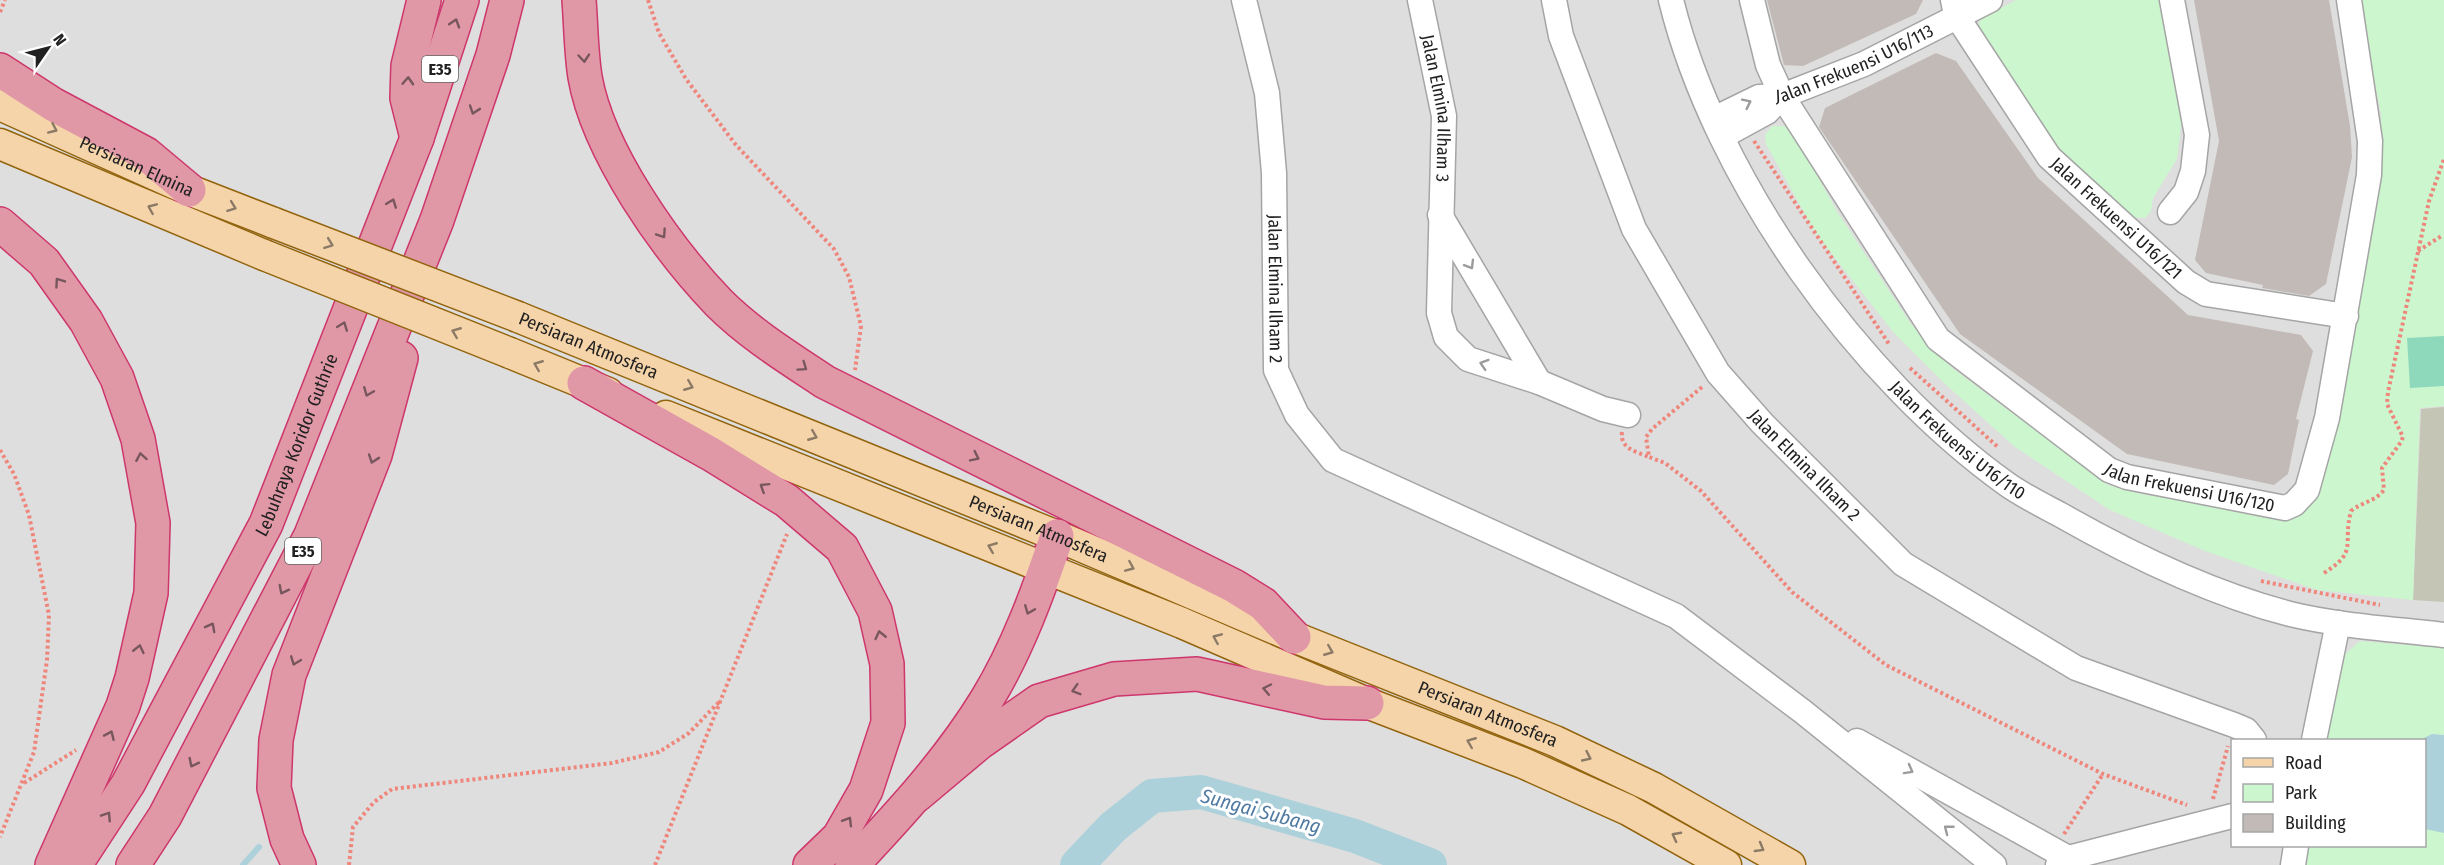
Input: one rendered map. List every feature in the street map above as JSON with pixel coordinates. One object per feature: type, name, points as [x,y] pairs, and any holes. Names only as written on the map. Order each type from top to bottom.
[{"type":"highway","points":[[417,138],[407,98],[408,66],[424,0]]},
{"type":"highway","name":"Lebuhraya Koridor Guthrie","points":[[75,865],[128,784],[266,524],[417,138],[462,0]]},
{"type":"highway","name":"E35","points":[[133,865],[165,816],[311,535],[437,220],[493,55],[507,0]]},
{"type":"highway","points":[[579,0],[585,78],[605,141],[637,196],[675,253],[720,304],[770,345],[825,382],[1234,586],[1263,604],[1294,637]]},
{"type":"highway","points":[[0,70],[54,105],[146,154],[189,190]]},
{"type":"highway","points":[[299,865],[287,838],[274,788],[276,740],[289,675],[375,455],[437,220]]},
{"type":"highway","points":[[0,224],[44,262],[86,321],[117,378],[138,439],[153,523],[151,593],[132,678],[114,725],[52,865]]},
{"type":"highway","points":[[584,383],[711,454],[787,501],[842,548],[875,611],[887,664],[888,723],[866,790],[839,837],[810,865]]},
{"type":"highway","points":[[852,865],[917,795],[988,698],[1020,632],[1057,536]]},
{"type":"highway","points":[[917,795],[979,743],[1039,701],[1114,679],[1197,674],[1324,702],[1366,703]]},
{"type":"main road","name":"Persiaran Elmina","points":[[0,105],[189,190],[274,223]]},
{"type":"main road","name":"Persiaran Elmina","points":[[0,144],[264,255]]},
{"type":"main road","name":"Persiaran Atmosfera","points":[[274,223],[518,317],[1057,536],[1294,637],[1556,741],[1654,788],[1790,865]]},
{"type":"main road","name":"Persiaran Atmosfera","points":[[264,255],[1182,623],[1366,703],[1481,747],[1628,810],[1726,865]]},
{"type":"street","name":"Jalan Elmina Ilham 2","points":[[1244,0],[1267,93],[1274,173],[1276,370],[1297,415],[1333,460],[1676,616],[1802,711],[1994,865]]},
{"type":"street","name":"Jalan Elmina Ilham 3","points":[[1420,0],[1444,116],[1439,314],[1446,337],[1468,359],[1539,382],[1603,410],[1628,415]]},
{"type":"street","name":"Jalan Elmina Ilham 2","points":[[1554,0],[1561,36],[1634,229],[1718,374],[1762,423],[1903,564],[2076,668],[2234,725],[2246,730],[2253,739]]},
{"type":"street","name":"Jalan Frekuensi U16/110","points":[[1671,0],[1693,71],[1718,128],[1766,220],[1829,310],[1934,426],[2000,478],[2100,538],[2206,586],[2290,614],[2338,623],[2444,634]]},
{"type":"street","name":"Jalan Frekuensi U16/120","points":[[1752,0],[1768,65],[1782,96],[1938,339],[2109,470],[2127,477],[2285,508],[2294,504],[2307,490],[2327,418],[2369,175],[2370,141],[2349,0]]},
{"type":"street","name":"Jalan Frekuensi U16/113","points":[[1782,96],[1864,64],[1955,8],[1990,0]]},
{"type":"street","points":[[2170,212],[2186,192],[2193,171],[2197,135],[2172,0]]},
{"type":"street","name":"Jalan Frekuensi U16/121","points":[[1955,8],[2049,157],[2186,282],[2206,294],[2346,316]]},
{"type":"street","points":[[1718,128],[1767,112],[1782,96]]},
{"type":"street","points":[[1440,215],[1539,382]]},
{"type":"street","points":[[2314,739],[2338,623]]},
{"type":"street","name":"Jalan Elmina Ilham 2","points":[[1802,711],[2060,858]]},
{"type":"street","points":[[2060,858],[2231,816]]},
{"type":"street","points":[[2293,865],[2296,847]]},
{"type":"path","points":[[0,12],[5,0]]},
{"type":"path","points":[[648,0],[659,33],[693,89],[736,145],[834,249],[849,277],[861,326],[855,370]]},
{"type":"path","points":[[2324,573],[2340,563],[2346,555],[2351,511],[2357,506],[2370,502],[2384,490],[2382,468],[2401,442],[2401,429],[2391,415],[2387,404],[2428,201],[2444,159]]},
{"type":"path","points":[[2417,251],[2443,236]]},
{"type":"path","points":[[1649,457],[1646,437],[1652,429],[1718,374]]},
{"type":"path","points":[[1628,415],[1622,430],[1622,441],[1630,449],[1665,464],[1701,491],[1792,592],[1886,665],[2103,774],[2196,808]]},
{"type":"path","points":[[0,450],[14,474],[29,514],[49,615],[47,660],[34,752],[0,837]]},
{"type":"path","points":[[655,865],[787,533]]},
{"type":"path","points":[[2254,580],[2386,606]]},
{"type":"path","points":[[349,865],[353,826],[374,802],[393,789],[612,763],[659,752],[689,733],[721,700]]},
{"type":"path","points":[[23,783],[114,725]]},
{"type":"path","points":[[2209,805],[2213,799],[2234,725]]},
{"type":"path","points":[[2060,858],[2103,774]]},
{"type":"shaded area","points":[[0,0],[2444,0],[2444,865],[0,865]]},
{"type":"shaded area","points":[[2444,407],[2444,602],[2413,600],[2421,409]]},
{"type":"green space","points":[[2016,0],[2160,0],[2183,110],[2177,159],[2153,198],[2151,211],[2145,218],[2127,217],[2062,159],[1977,28],[1981,19]]},
{"type":"green space","points":[[2359,0],[2444,0],[2444,406],[2420,408],[2413,600],[2317,590],[2205,551],[2110,510],[2015,447],[1945,384],[1894,333],[1816,234],[1766,144],[1765,135],[1772,126],[1784,126],[1795,136],[1838,213],[1911,324],[1951,367],[2108,485],[2141,494],[2283,518],[2297,514],[2381,156],[2381,115]]},
{"type":"green space","points":[[2444,336],[2444,386],[2410,388],[2407,338]]},
{"type":"green space","points":[[2360,641],[2444,648],[2444,865],[2303,865],[2306,847],[2426,847],[2426,739],[2323,739],[2336,662]]},
{"type":"water","points":[[2432,734],[2444,735],[2444,833],[2426,829],[2426,739],[2422,739]]},
{"type":"building","points":[[1767,0],[1923,0],[1916,14],[1803,66],[1784,65]]},
{"type":"building","points":[[2194,0],[2329,0],[2350,126],[2352,157],[2326,284],[2309,296],[2262,288],[2263,285],[2206,273],[2195,260],[2219,141]]},
{"type":"building","points":[[1936,53],[1956,61],[2038,178],[2188,315],[2301,335],[2313,351],[2296,419],[2299,420],[2288,474],[2274,485],[2127,454],[1960,334],[1819,127],[1825,108]]},
{"type":"waterway","name":"Sungai Subang","points":[[1077,865],[1113,827],[1152,796],[1201,792],[1355,836],[1430,865]]},
{"type":"waterway","points":[[243,865],[259,847]]}]
